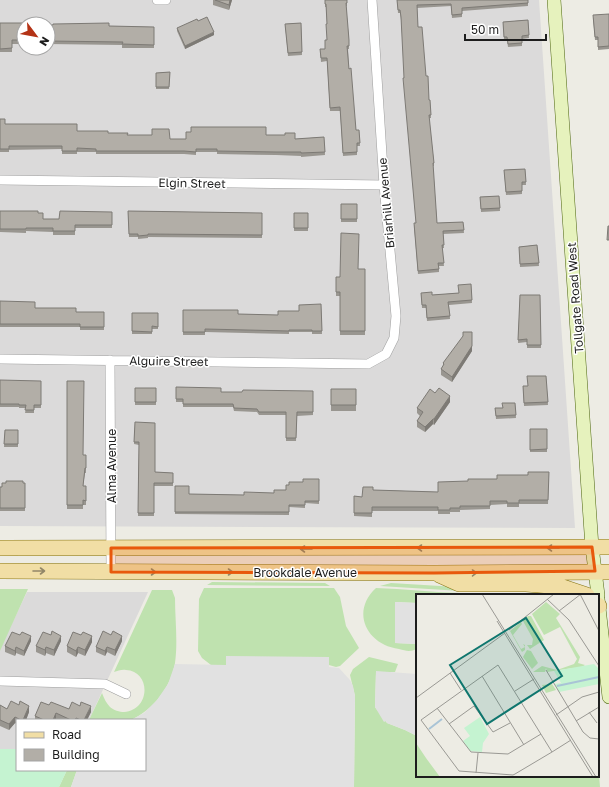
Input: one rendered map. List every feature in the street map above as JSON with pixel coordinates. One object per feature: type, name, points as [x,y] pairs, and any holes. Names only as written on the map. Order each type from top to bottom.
[{"type":"main road","name":"Brookdale Avenue","points":[[0,548],[333,549],[609,547]]},
{"type":"main road","name":"Brookdale Avenue","points":[[0,571],[434,573],[602,571]]},
{"type":"main road","points":[[434,573],[459,584],[526,584],[563,587],[584,594]]},
{"type":"street","points":[[157,0],[166,0]]},
{"type":"street","name":"Briarhill Avenue","points":[[338,363],[368,364],[386,354],[394,338],[396,316],[384,185],[372,0]]},
{"type":"street","name":"Tollgate Road West","points":[[554,0],[592,547],[602,571],[599,594]]},
{"type":"street","name":"Elgin Street","points":[[0,180],[384,185]]},
{"type":"street","name":"Alguire Street","points":[[0,359],[338,363]]},
{"type":"street","name":"Alma Avenue","points":[[110,360],[111,572]]},
{"type":"street","name":"Tollgate Road West","points":[[599,610],[609,697]]},
{"type":"street","points":[[0,681],[105,684],[126,694]]},
{"type":"highlighted area","points":[[592,547],[595,571],[434,573],[111,572],[111,548]]},
{"type":"shaded area","points":[[0,0],[539,0],[575,528],[0,526]]},
{"type":"shaded area","points":[[27,592],[148,592],[89,719],[16,719],[16,749],[0,749],[0,649]]},
{"type":"shaded area","points":[[395,602],[416,603],[416,644],[395,643]]},
{"type":"shaded area","points":[[226,656],[329,657],[329,667],[339,668],[350,680],[355,696],[354,787],[71,787],[77,771],[146,771],[146,719],[133,719],[144,713],[157,700],[168,684],[175,664],[226,665]]},
{"type":"shaded area","points":[[376,671],[416,674],[416,736],[387,723],[386,721],[384,722],[375,707]]},
{"type":"green space","points":[[212,582],[325,583],[330,586],[207,585]]},
{"type":"green space","points":[[391,583],[524,591],[461,591],[380,586]]},
{"type":"green space","points":[[204,588],[334,588],[340,597],[346,626],[359,648],[340,666],[336,667],[329,665],[329,657],[226,657],[226,665],[211,665],[202,658],[198,651],[199,599]]},
{"type":"green space","points":[[376,588],[459,593],[520,594],[416,594],[416,603],[395,602],[395,643],[416,644],[416,649],[412,651],[388,646],[378,641],[371,634],[363,617],[364,607],[368,597]]},
{"type":"green space","points":[[0,589],[28,589],[0,651]]},
{"type":"green space","points":[[152,590],[172,590],[175,598],[176,655],[170,681],[160,697],[147,710],[133,719],[89,719],[102,693],[110,707],[122,712],[133,710],[139,705],[143,698],[143,683],[140,677],[134,672],[126,670],[114,672]]},
{"type":"green space","points":[[369,657],[398,664],[395,672],[376,672],[375,707],[387,723],[416,736],[416,777],[599,777],[599,775],[600,787],[354,787],[355,696],[350,675],[353,669]]},
{"type":"green space","points":[[0,749],[16,749],[16,771],[67,771],[59,787],[0,787]]},
{"type":"green space","points":[[67,771],[77,771],[71,787],[59,787]]},
{"type":"building","points":[[215,0],[230,0],[229,5]]},
{"type":"building","points":[[325,0],[347,0],[349,46],[347,46],[349,69],[351,68],[356,130],[359,130],[360,143],[357,143],[357,152],[343,153],[340,107],[330,108],[327,58],[321,58],[320,49],[325,49],[325,40],[327,40]]},
{"type":"building","points":[[397,0],[528,0],[528,3],[462,8],[462,14],[452,15],[451,4],[417,5],[418,27],[422,27],[426,76],[428,76],[431,115],[429,115],[434,163],[437,223],[463,222],[464,230],[443,231],[444,245],[442,245],[444,263],[438,263],[439,269],[418,271],[414,223],[416,223],[403,78],[401,17],[400,10],[398,10]]},
{"type":"building","points":[[609,14],[609,46],[598,47],[598,37],[595,37],[593,15]]},
{"type":"building","points":[[207,17],[214,32],[185,46],[177,28],[197,19],[198,21]]},
{"type":"building","points":[[528,20],[529,35],[522,36],[522,43],[508,44],[507,37],[504,37],[503,22]]},
{"type":"building","points":[[0,23],[16,23],[16,40],[12,40],[12,48],[0,49]]},
{"type":"building","points":[[109,23],[109,26],[154,27],[154,45],[122,44],[123,42],[56,41],[56,24]]},
{"type":"building","points":[[301,23],[302,52],[288,53],[285,24]]},
{"type":"building","points":[[170,72],[169,87],[156,87],[156,73]]},
{"type":"building","points":[[0,119],[5,119],[5,124],[77,124],[77,131],[108,131],[108,133],[128,133],[127,135],[152,135],[152,129],[169,129],[170,139],[186,139],[186,132],[191,132],[191,127],[266,127],[266,135],[285,135],[285,133],[295,133],[295,139],[324,137],[325,152],[301,153],[217,151],[217,149],[196,149],[196,152],[96,151],[96,149],[77,148],[77,151],[62,151],[62,146],[9,146],[9,149],[0,149]]},
{"type":"building","points":[[525,169],[526,182],[522,182],[522,191],[506,192],[504,170]]},
{"type":"building","points":[[499,196],[500,208],[481,209],[480,197]]},
{"type":"building","points":[[341,204],[357,204],[357,219],[341,219]]},
{"type":"building","points":[[0,211],[38,211],[38,213],[43,213],[43,219],[59,219],[60,211],[112,212],[112,225],[75,225],[75,231],[53,231],[53,228],[0,229]]},
{"type":"building","points":[[128,211],[262,213],[262,235],[148,234],[138,236],[138,234],[129,234]]},
{"type":"building","points":[[294,213],[308,213],[308,228],[294,228]]},
{"type":"building","points":[[608,226],[609,240],[607,240]]},
{"type":"building","points":[[341,233],[359,234],[358,269],[365,269],[365,331],[340,331],[340,292],[336,292],[336,277],[340,277]]},
{"type":"building","points":[[537,245],[539,263],[520,264],[519,247]]},
{"type":"building","points":[[471,284],[472,300],[448,302],[450,316],[427,318],[426,305],[422,305],[421,293],[432,292],[432,295],[459,293],[458,285]]},
{"type":"building","points":[[520,295],[540,295],[541,345],[527,345],[527,339],[518,340]]},
{"type":"building","points":[[0,301],[35,302],[35,308],[76,308],[76,312],[104,312],[104,327],[80,327],[80,324],[0,324]]},
{"type":"building","points":[[321,304],[322,331],[205,329],[205,332],[183,332],[183,310],[238,310],[238,314],[278,315],[278,311],[299,311],[299,305]]},
{"type":"building","points":[[132,313],[158,313],[158,327],[152,326],[152,332],[132,331]]},
{"type":"building","points":[[463,332],[472,332],[472,346],[452,377],[441,369],[444,364],[443,363],[463,336]]},
{"type":"building","points":[[527,376],[546,376],[548,402],[524,403],[523,386],[528,386]]},
{"type":"building","points":[[0,380],[41,381],[41,405],[34,405],[34,410],[25,410],[26,405],[0,404]]},
{"type":"building","points":[[67,381],[84,381],[83,455],[86,455],[86,468],[83,486],[86,486],[86,501],[83,500],[83,505],[67,505]]},
{"type":"building","points":[[176,387],[221,388],[221,392],[242,392],[243,390],[313,391],[313,412],[297,412],[296,438],[286,438],[286,412],[259,412],[257,409],[234,408],[233,404],[183,404],[183,399],[176,399]]},
{"type":"building","points":[[135,388],[156,388],[156,402],[135,402]]},
{"type":"building","points":[[439,388],[450,396],[434,419],[425,427],[417,421],[423,412],[417,408],[430,389],[435,393]]},
{"type":"building","points":[[331,389],[356,389],[356,405],[331,405]]},
{"type":"building","points":[[502,403],[515,403],[516,415],[496,416],[495,408],[503,408]]},
{"type":"building","points":[[135,422],[155,423],[155,472],[173,473],[173,483],[154,483],[154,513],[138,513],[139,442],[134,442]]},
{"type":"building","points":[[530,429],[547,429],[547,449],[530,450]]},
{"type":"building","points":[[5,430],[18,430],[18,444],[4,444]]},
{"type":"building","points":[[528,472],[549,472],[548,500],[519,500],[519,503],[490,501],[490,506],[460,506],[460,508],[450,508],[450,510],[438,510],[438,507],[372,507],[372,513],[354,513],[354,496],[362,497],[363,487],[373,487],[373,490],[438,492],[438,482],[468,481],[468,479],[497,479],[497,475],[528,475]]},
{"type":"building","points":[[303,479],[319,479],[319,501],[305,501],[305,505],[289,505],[289,512],[175,512],[175,486],[189,486],[189,494],[244,495],[244,492],[274,493],[274,490],[286,490],[286,485],[289,485],[289,482],[303,482]]},
{"type":"building","points":[[6,481],[23,481],[23,483],[25,483],[25,508],[0,508],[0,487],[2,487],[2,483],[6,483]]},
{"type":"building","points":[[52,631],[61,636],[54,650],[46,647],[45,650],[36,646],[43,632],[51,635]]},
{"type":"building","points":[[103,631],[111,635],[113,631],[122,636],[115,650],[107,647],[105,651],[96,647]]},
{"type":"building","points":[[12,632],[20,635],[22,632],[31,636],[24,651],[16,647],[15,651],[5,646]]},
{"type":"building","points":[[73,632],[81,635],[83,632],[92,636],[85,650],[78,647],[76,651],[67,646]]},
{"type":"building","points":[[11,701],[19,705],[20,701],[29,706],[23,719],[15,717],[9,724],[0,720],[0,705],[7,709]]},
{"type":"building","points":[[41,702],[49,705],[51,702],[69,709],[72,702],[80,706],[81,702],[91,706],[84,719],[69,719],[56,713],[53,719],[42,719],[35,716]]}]
